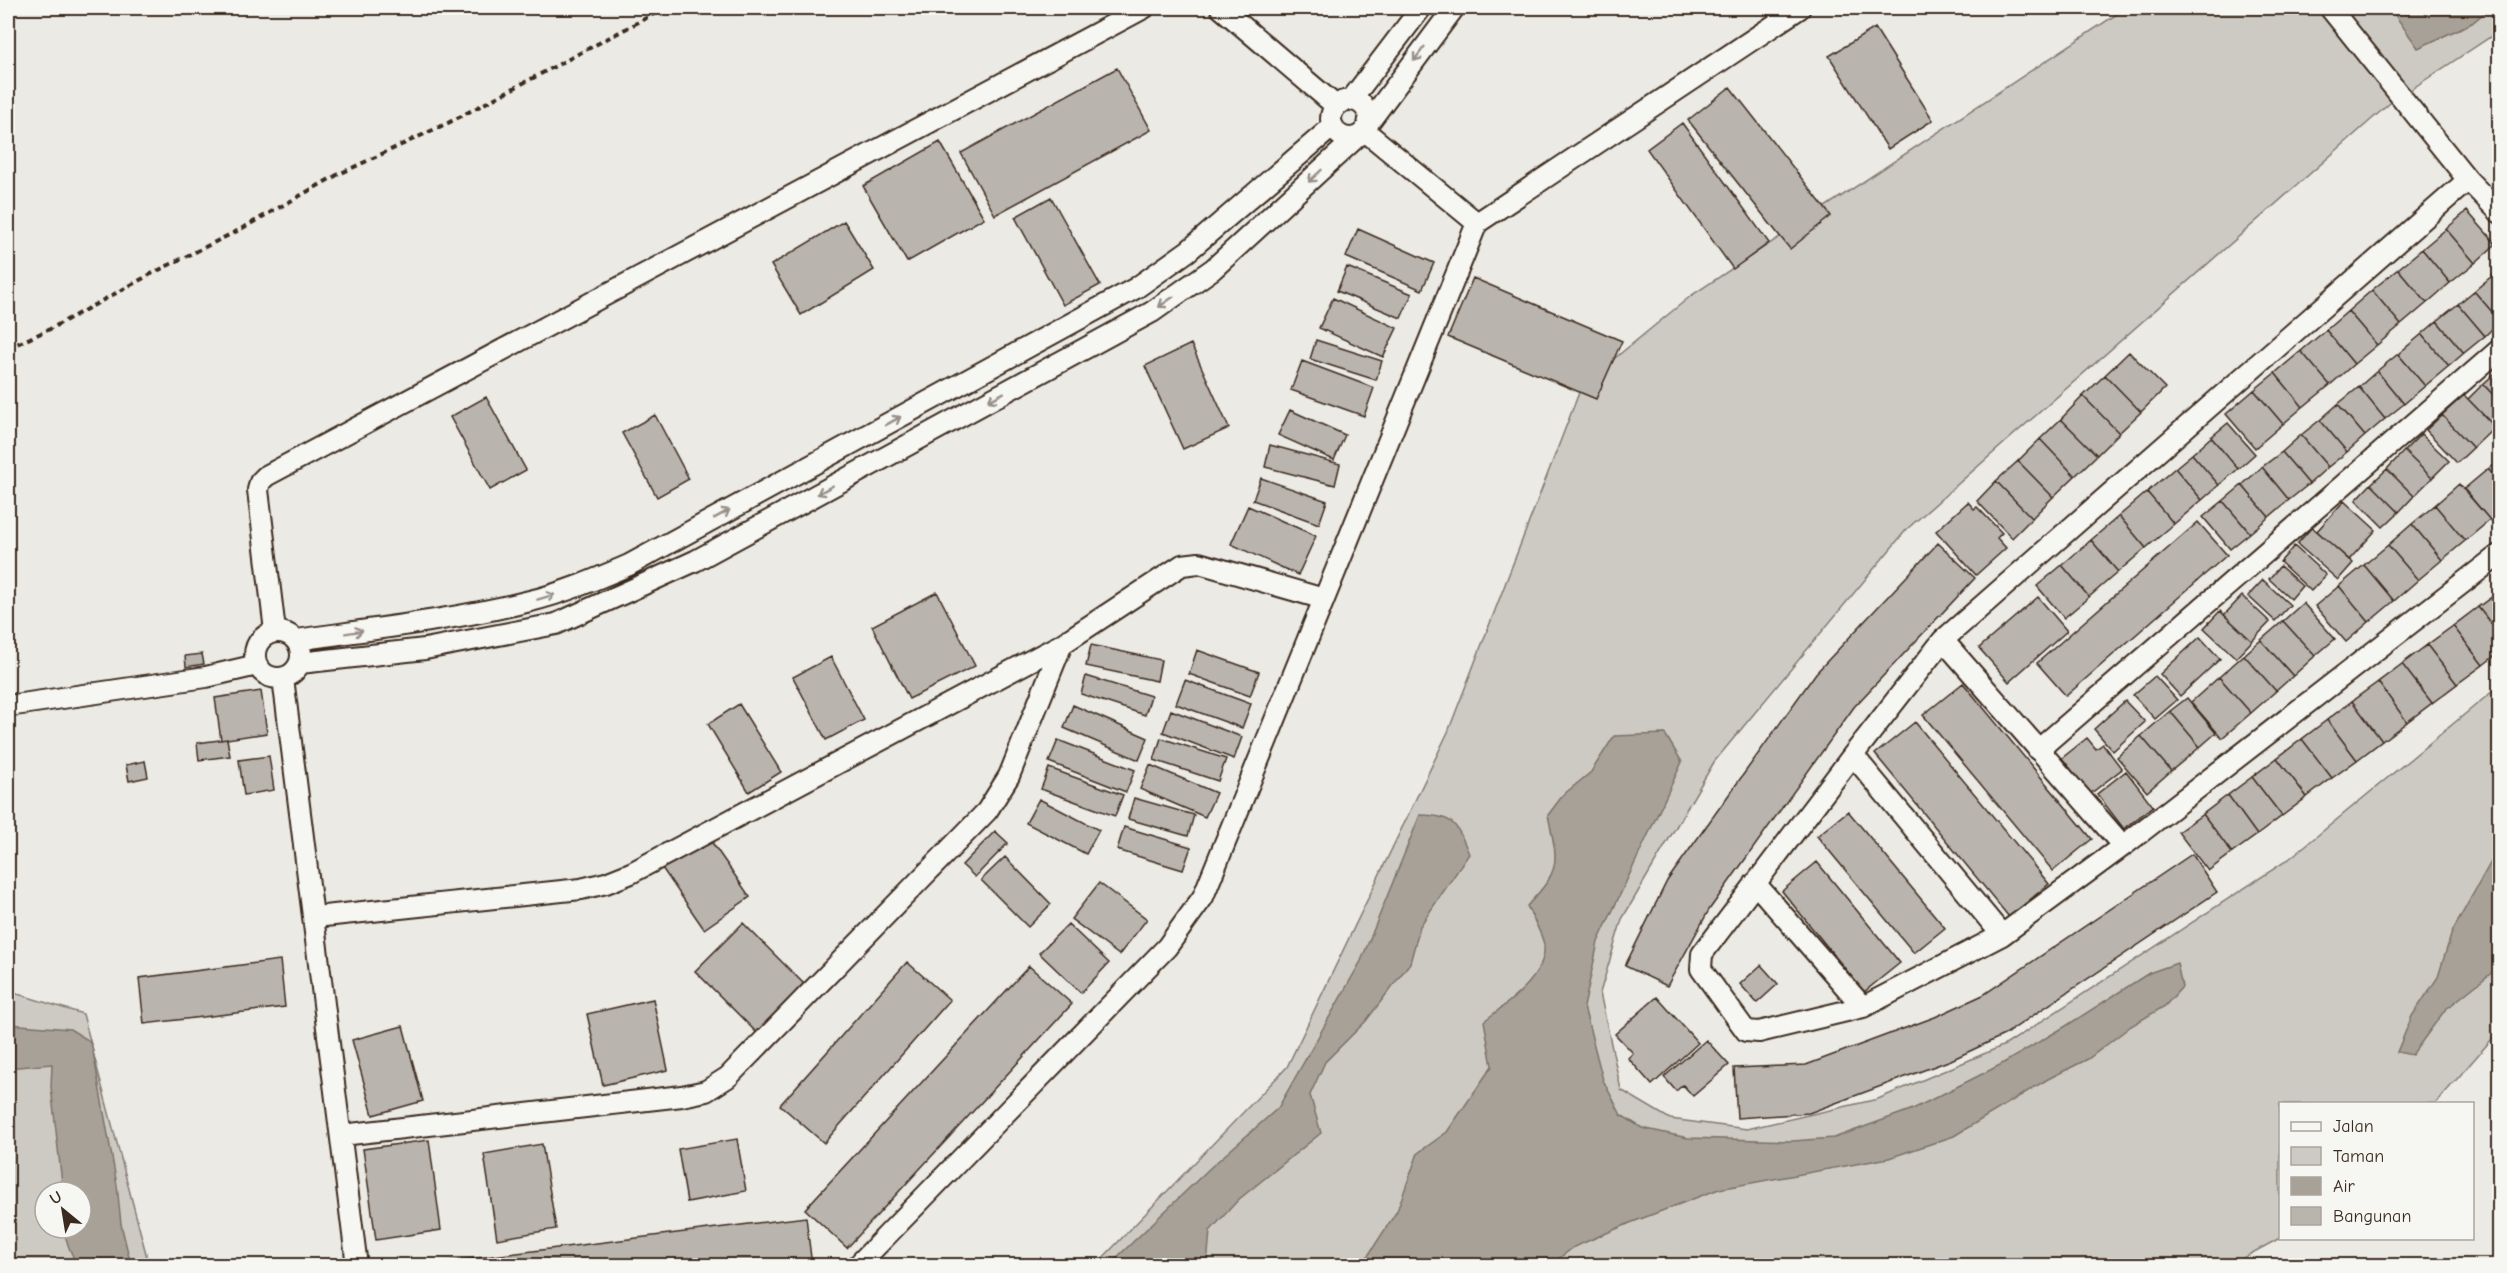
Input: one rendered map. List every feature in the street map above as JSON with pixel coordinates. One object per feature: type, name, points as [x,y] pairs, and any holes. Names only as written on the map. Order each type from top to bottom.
[{"type":"street","points":[[275,632],[258,490],[260,482],[266,476],[1144,8]]},
{"type":"street","points":[[1221,8],[1344,103],[1357,101],[1367,110],[1364,130]]},
{"type":"street","points":[[1364,130],[1340,135],[1333,126],[1332,116],[1421,8]]},
{"type":"street","points":[[300,663],[425,649],[556,624],[695,561],[1152,312],[1213,269],[1364,130],[1454,8]]},
{"type":"street","points":[[857,1266],[1167,947],[1203,897],[1477,223],[1800,8]]},
{"type":"street","points":[[2330,8],[2468,180],[2499,213]]},
{"type":"street","points":[[296,640],[473,614],[573,588],[628,565],[1136,288],[1188,251],[1333,126]]},
{"type":"street","points":[[1364,130],[1477,223]]},
{"type":"street","points":[[2468,180],[1943,640],[1853,754],[1702,954],[1701,969],[1740,1026],[1746,1031],[1759,1032],[1863,1007],[2002,934],[2123,846],[2499,554]]},
{"type":"street","points":[[2038,750],[2499,349]]},
{"type":"street","points":[[865,436],[878,461]]},
{"type":"street","points":[[315,916],[581,889],[606,883],[631,873],[1062,644],[1182,565],[1199,563],[1324,600]]},
{"type":"street","points":[[275,632],[285,632],[296,640],[302,653],[296,671],[283,678],[270,677],[257,665],[254,657],[259,640],[275,632]]},
{"type":"street","points":[[1943,640],[2123,846]]},
{"type":"street","points":[[342,1135],[682,1096],[706,1091],[728,1077],[987,811],[1009,776],[1062,644]]},
{"type":"street","points":[[8,706],[206,677],[257,665]]},
{"type":"street","points":[[283,678],[315,916],[357,1266]]},
{"type":"street","points":[[1853,754],[2002,934]]},
{"type":"street","points":[[1755,883],[1863,1007]]},
{"type":"path","points":[[8,348],[50,329],[153,273],[239,230],[337,175],[448,123],[665,8]]},
{"type":"green space","points":[[2126,8],[2499,8],[2499,31],[2389,104],[1907,529],[1714,762],[1622,919],[1600,993],[1621,1090],[1670,1119],[1747,1129],[1878,1099],[2007,1044],[2289,859],[2499,686],[2499,1031],[2437,1102],[2279,1102],[2279,1239],[2230,1265],[1095,1266],[1287,1067],[1448,732],[1582,385],[1692,295]]},
{"type":"green space","points":[[8,991],[83,1014],[149,1265],[8,1266]]},
{"type":"water","points":[[2390,8],[2490,8],[2472,23],[2418,48]]},
{"type":"water","points":[[1665,734],[1682,762],[1598,942],[1584,1007],[1603,1080],[1621,1115],[1642,1128],[1688,1138],[1792,1141],[1834,1138],[1913,1109],[2000,1065],[2149,973],[2177,963],[2182,987],[2165,1006],[2131,1026],[2088,1059],[2048,1079],[1954,1136],[1889,1158],[1719,1189],[1574,1247],[1554,1262],[1540,1265],[1362,1265],[1397,1211],[1418,1153],[1447,1132],[1492,1066],[1484,1021],[1523,989],[1539,968],[1544,945],[1527,906],[1546,883],[1554,865],[1554,845],[1548,815],[1563,795],[1591,772],[1614,736]]},
{"type":"water","points":[[1420,815],[1440,817],[1453,823],[1469,854],[1420,926],[1410,963],[1366,1021],[1325,1062],[1310,1095],[1321,1133],[1238,1200],[1210,1231],[1207,1265],[1109,1265],[1211,1167],[1278,1108],[1361,961]]},
{"type":"water","points":[[2499,854],[2499,967],[2445,1010],[2412,1055],[2397,1052],[2412,1016],[2438,977],[2452,932],[2492,860]]},
{"type":"water","points":[[8,1024],[70,1029],[88,1040],[92,1046],[117,1185],[121,1224],[131,1265],[78,1265],[66,1240],[93,1240],[93,1180],[62,1180],[51,1087],[52,1064],[8,1068]]},
{"type":"building","points":[[1875,28],[1933,120],[1888,149],[1829,56]]},
{"type":"building","points":[[1117,68],[1151,130],[995,215],[961,153]]},
{"type":"building","points":[[1730,87],[1831,216],[1790,249],[1688,120]]},
{"type":"building","points":[[1682,123],[1769,243],[1733,269],[1647,149]]},
{"type":"building","points":[[940,142],[984,218],[907,262],[863,186]]},
{"type":"building","points":[[1051,197],[1100,285],[1063,305],[1015,217]]},
{"type":"building","points":[[2467,211],[2496,244],[2475,263],[2446,229]]},
{"type":"building","points":[[844,221],[874,270],[801,315],[771,265]]},
{"type":"building","points":[[1358,229],[1434,263],[1422,290],[1346,257]]},
{"type":"building","points":[[2446,229],[2475,263],[2450,283],[2422,249]]},
{"type":"building","points":[[2422,249],[2450,283],[2427,303],[2398,269]]},
{"type":"building","points":[[1347,267],[1412,294],[1401,318],[1337,291]]},
{"type":"building","points":[[2398,269],[2427,303],[2401,325],[2372,290]]},
{"type":"building","points":[[2500,269],[2500,285],[2492,276]]},
{"type":"building","points":[[2492,276],[2500,285],[2500,321],[2474,291]]},
{"type":"building","points":[[1473,278],[1622,341],[1596,399],[1448,337]]},
{"type":"building","points":[[2372,290],[2401,325],[2377,345],[2348,311]]},
{"type":"building","points":[[2474,291],[2500,321],[2485,336],[2458,304]]},
{"type":"building","points":[[1333,298],[1397,328],[1383,357],[1319,328]]},
{"type":"building","points":[[2458,304],[2485,336],[2464,353],[2437,321]]},
{"type":"building","points":[[2348,311],[2377,345],[2354,364],[2326,330]]},
{"type":"building","points":[[2437,321],[2464,353],[2449,366],[2422,334]]},
{"type":"building","points":[[2326,330],[2354,364],[2330,385],[2301,351]]},
{"type":"building","points":[[2422,334],[2449,366],[2425,386],[2398,354]]},
{"type":"building","points":[[1316,340],[1382,361],[1376,380],[1310,359]]},
{"type":"building","points":[[1191,344],[1229,428],[1183,449],[1145,366]]},
{"type":"building","points":[[2301,351],[2330,385],[2303,407],[2275,373]]},
{"type":"building","points":[[2129,352],[2165,388],[2141,412],[2105,375]]},
{"type":"building","points":[[2398,354],[2425,386],[2404,404],[2377,371]]},
{"type":"building","points":[[1302,361],[1374,388],[1364,416],[1291,390]]},
{"type":"building","points":[[2500,370],[2500,402],[2483,384]]},
{"type":"building","points":[[2377,371],[2404,404],[2385,419],[2359,387]]},
{"type":"building","points":[[2275,373],[2303,407],[2283,424],[2254,390]]},
{"type":"building","points":[[2105,375],[2141,412],[2119,433],[2083,396]]},
{"type":"building","points":[[2483,384],[2500,402],[2500,423],[2495,427],[2468,399]]},
{"type":"building","points":[[2359,387],[2385,419],[2365,436],[2338,404]]},
{"type":"building","points":[[2254,390],[2283,424],[2255,448],[2226,414]]},
{"type":"building","points":[[2464,395],[2495,427],[2473,448],[2442,415]]},
{"type":"building","points":[[2083,396],[2119,433],[2097,455],[2061,419]]},
{"type":"building","points":[[486,397],[526,470],[490,490],[450,417]]},
{"type":"building","points":[[2338,404],[2365,436],[2347,452],[2320,420]]},
{"type":"building","points":[[1290,410],[1345,435],[1334,460],[1278,435]]},
{"type":"building","points":[[655,415],[689,479],[657,497],[622,433]]},
{"type":"building","points":[[2442,415],[2473,448],[2457,463],[2426,430]]},
{"type":"building","points":[[2061,419],[2097,455],[2075,476],[2040,439]]},
{"type":"building","points":[[2320,420],[2347,452],[2328,467],[2301,435]]},
{"type":"building","points":[[2228,423],[2255,454],[2238,469],[2211,437]]},
{"type":"building","points":[[2421,434],[2449,461],[2432,478],[2404,451]]},
{"type":"building","points":[[2301,435],[2328,467],[2309,484],[2282,452]]},
{"type":"building","points":[[2211,437],[2238,469],[2219,485],[2192,454]]},
{"type":"building","points":[[2040,439],[2075,476],[2053,497],[2018,461]]},
{"type":"building","points":[[1270,445],[1340,464],[1335,485],[1265,467]]},
{"type":"building","points":[[2404,451],[2432,478],[2414,496],[2387,469]]},
{"type":"building","points":[[2282,452],[2309,484],[2289,500],[2262,467]]},
{"type":"building","points":[[2192,454],[2219,485],[2202,500],[2175,468]]},
{"type":"building","points":[[2500,459],[2500,482],[2488,469]]},
{"type":"building","points":[[2018,461],[2053,497],[2032,518],[1996,481]]},
{"type":"building","points":[[2262,467],[2289,500],[2269,517],[2242,485]]},
{"type":"building","points":[[2175,468],[2202,500],[2174,524],[2147,492]]},
{"type":"building","points":[[2387,469],[2414,496],[2399,512],[2371,484]]},
{"type":"building","points":[[2488,469],[2500,482],[2500,522],[2495,526],[2464,489]]},
{"type":"building","points":[[1261,478],[1327,501],[1319,524],[1253,500]]},
{"type":"building","points":[[1996,481],[2032,518],[2012,538],[1977,501]]},
{"type":"building","points":[[2371,484],[2399,512],[2383,527],[2356,500]]},
{"type":"building","points":[[2459,484],[2490,520],[2465,541],[2435,505]]},
{"type":"building","points":[[2242,485],[2269,517],[2250,533],[2223,501]]},
{"type":"building","points":[[2147,492],[2174,524],[2146,548],[2119,516]]},
{"type":"building","points":[[2223,501],[2250,533],[2230,549],[2203,517]]},
{"type":"building","points":[[2344,501],[2376,530],[2349,560],[2317,531]]},
{"type":"building","points":[[1968,502],[1974,509],[1977,507],[2002,533],[1997,538],[2006,548],[1976,575],[1936,531]]},
{"type":"building","points":[[2435,505],[2465,541],[2442,560],[2412,524]]},
{"type":"building","points":[[1248,506],[1316,536],[1298,575],[1231,544]]},
{"type":"building","points":[[2119,516],[2146,548],[2118,572],[2091,540]]},
{"type":"building","points":[[2198,522],[2227,555],[2066,696],[2037,663]]},
{"type":"building","points":[[2412,524],[2442,560],[2418,580],[2388,545]]},
{"type":"building","points":[[2312,527],[2353,563],[2338,580],[2297,544]]},
{"type":"building","points":[[2091,540],[2118,572],[2089,597],[2062,565]]},
{"type":"building","points":[[1938,543],[1975,578],[1854,707],[1709,910],[1667,986],[1625,966],[1667,881],[1816,673]]},
{"type":"building","points":[[2388,545],[2418,580],[2394,601],[2364,565]]},
{"type":"building","points":[[2294,546],[2326,575],[2311,591],[2280,562]]},
{"type":"building","points":[[2062,565],[2089,597],[2064,618],[2037,586]]},
{"type":"building","points":[[2364,565],[2394,601],[2369,622],[2339,586]]},
{"type":"building","points":[[2280,566],[2302,586],[2291,599],[2269,579]]},
{"type":"building","points":[[2263,580],[2290,605],[2275,621],[2248,596]]},
{"type":"building","points":[[2339,586],[2369,622],[2346,642],[2315,606]]},
{"type":"building","points":[[2500,591],[2500,635],[2478,607]]},
{"type":"building","points":[[937,592],[975,666],[909,699],[872,626]]},
{"type":"building","points":[[2242,596],[2270,622],[2252,641],[2224,615]]},
{"type":"building","points":[[2038,597],[2067,631],[2009,682],[1979,648]]},
{"type":"building","points":[[2303,603],[2335,639],[2315,656],[2283,621]]},
{"type":"building","points":[[2478,607],[2500,635],[2500,652],[2483,665],[2453,626]]},
{"type":"building","points":[[2220,611],[2252,641],[2236,658],[2204,628]]},
{"type":"building","points":[[2283,621],[2315,656],[2293,676],[2261,640]]},
{"type":"building","points":[[2453,626],[2483,665],[2457,684],[2427,645]]},
{"type":"building","points":[[2200,637],[2220,659],[2180,696],[2160,674]]},
{"type":"building","points":[[2261,640],[2293,676],[2276,691],[2244,655]]},
{"type":"building","points":[[1091,645],[1161,660],[1157,681],[1086,666]]},
{"type":"building","points":[[2427,645],[2457,684],[2432,703],[2402,664]]},
{"type":"building","points":[[1197,650],[1259,672],[1250,696],[1189,674]]},
{"type":"building","points":[[202,654],[204,664],[186,667],[185,656]]},
{"type":"building","points":[[2244,655],[2276,691],[2251,713],[2219,677]]},
{"type":"building","points":[[831,657],[864,720],[826,740],[793,677]]},
{"type":"building","points":[[2402,664],[2432,703],[2407,722],[2378,682]]},
{"type":"building","points":[[1086,676],[1151,696],[1145,715],[1081,694]]},
{"type":"building","points":[[2155,676],[2177,700],[2155,719],[2133,695]]},
{"type":"building","points":[[2219,677],[2251,713],[2222,738],[2191,702]]},
{"type":"building","points":[[1185,680],[1251,704],[1242,728],[1176,704]]},
{"type":"building","points":[[2378,682],[2407,722],[2382,741],[2352,701]]},
{"type":"building","points":[[1963,683],[2092,839],[2053,871],[1923,715]]},
{"type":"building","points":[[261,691],[267,733],[221,740],[215,698]]},
{"type":"building","points":[[2187,698],[2216,733],[2200,747],[2170,711]]},
{"type":"building","points":[[2125,701],[2145,722],[2113,751],[2094,729]]},
{"type":"building","points":[[2352,701],[2382,741],[2357,760],[2327,720]]},
{"type":"building","points":[[739,704],[781,772],[749,792],[708,724]]},
{"type":"building","points":[[1073,705],[1148,738],[1139,760],[1064,728]]},
{"type":"building","points":[[1171,710],[1242,737],[1234,759],[1163,732]]},
{"type":"building","points":[[2170,711],[2200,747],[2171,771],[2141,736]]},
{"type":"building","points":[[2327,720],[2357,760],[2332,778],[2302,739]]},
{"type":"building","points":[[1915,722],[2049,884],[2009,917],[1875,754]]},
{"type":"building","points":[[2141,736],[2171,771],[2147,792],[2117,757]]},
{"type":"building","points":[[1161,738],[1226,759],[1218,781],[1154,760]]},
{"type":"building","points":[[2087,738],[2096,749],[2103,744],[2122,769],[2090,794],[2062,758]]},
{"type":"building","points":[[227,739],[230,756],[199,760],[197,743]]},
{"type":"building","points":[[2302,739],[2332,778],[2307,797],[2277,758]]},
{"type":"building","points":[[1058,740],[1135,770],[1126,792],[1049,762]]},
{"type":"building","points":[[269,756],[274,790],[244,795],[239,760]]},
{"type":"building","points":[[2277,758],[2307,797],[2282,816],[2252,777]]},
{"type":"building","points":[[145,761],[148,777],[129,781],[126,765]]},
{"type":"building","points":[[1150,765],[1216,793],[1205,817],[1140,789]]},
{"type":"building","points":[[1049,768],[1123,795],[1115,816],[1041,789]]},
{"type":"building","points":[[2126,771],[2153,806],[2124,829],[2097,794]]},
{"type":"building","points":[[2252,777],[2282,816],[2257,835],[2228,795]]},
{"type":"building","points":[[2228,795],[2257,835],[2232,853],[2203,814]]},
{"type":"building","points":[[1134,798],[1194,815],[1188,836],[1128,819]]},
{"type":"building","points":[[1039,799],[1099,830],[1086,854],[1026,823]]},
{"type":"building","points":[[1848,811],[1945,928],[1914,953],[1817,836]]},
{"type":"building","points":[[2203,814],[2232,853],[2208,871],[2178,832]]},
{"type":"building","points":[[1124,827],[1191,847],[1183,870],[1117,850]]},
{"type":"building","points":[[995,831],[1008,843],[975,877],[962,865]]},
{"type":"building","points":[[706,834],[750,897],[704,929],[660,865]]},
{"type":"building","points":[[2192,854],[2217,892],[2004,1035],[1951,1060],[1809,1113],[1737,1118],[1734,1068],[1806,1065],[1935,1017],[1983,995]]},
{"type":"building","points":[[1005,857],[1051,904],[1028,927],[981,880]]},
{"type":"building","points":[[1817,862],[1900,963],[1864,992],[1782,891]]},
{"type":"building","points":[[1099,883],[1147,919],[1119,955],[1071,919]]},
{"type":"building","points":[[743,923],[807,987],[759,1035],[695,971]]},
{"type":"building","points":[[1068,924],[1109,963],[1081,993],[1039,953]]},
{"type":"building","points":[[280,960],[285,1007],[144,1024],[139,978]]},
{"type":"building","points":[[907,962],[950,1000],[824,1143],[780,1105]]},
{"type":"building","points":[[1761,965],[1778,984],[1757,1003],[1740,984]]},
{"type":"building","points":[[1029,966],[1072,1004],[847,1248],[805,1209]]},
{"type":"building","points":[[1657,997],[1698,1043],[1652,1085],[1628,1058],[1633,1053],[1615,1034]]},
{"type":"building","points":[[653,999],[668,1070],[603,1085],[587,1014]]},
{"type":"building","points":[[403,1026],[423,1101],[373,1115],[352,1040]]},
{"type":"building","points":[[1706,1040],[1729,1065],[1693,1096],[1683,1085],[1676,1091],[1664,1077]]},
{"type":"building","points":[[737,1139],[746,1191],[687,1202],[678,1149]]},
{"type":"building","points":[[429,1140],[441,1230],[376,1240],[363,1149]]},
{"type":"building","points":[[542,1144],[556,1229],[497,1239],[484,1154]]},
{"type":"building","points":[[806,1217],[812,1266],[445,1266],[445,1262]]}]
